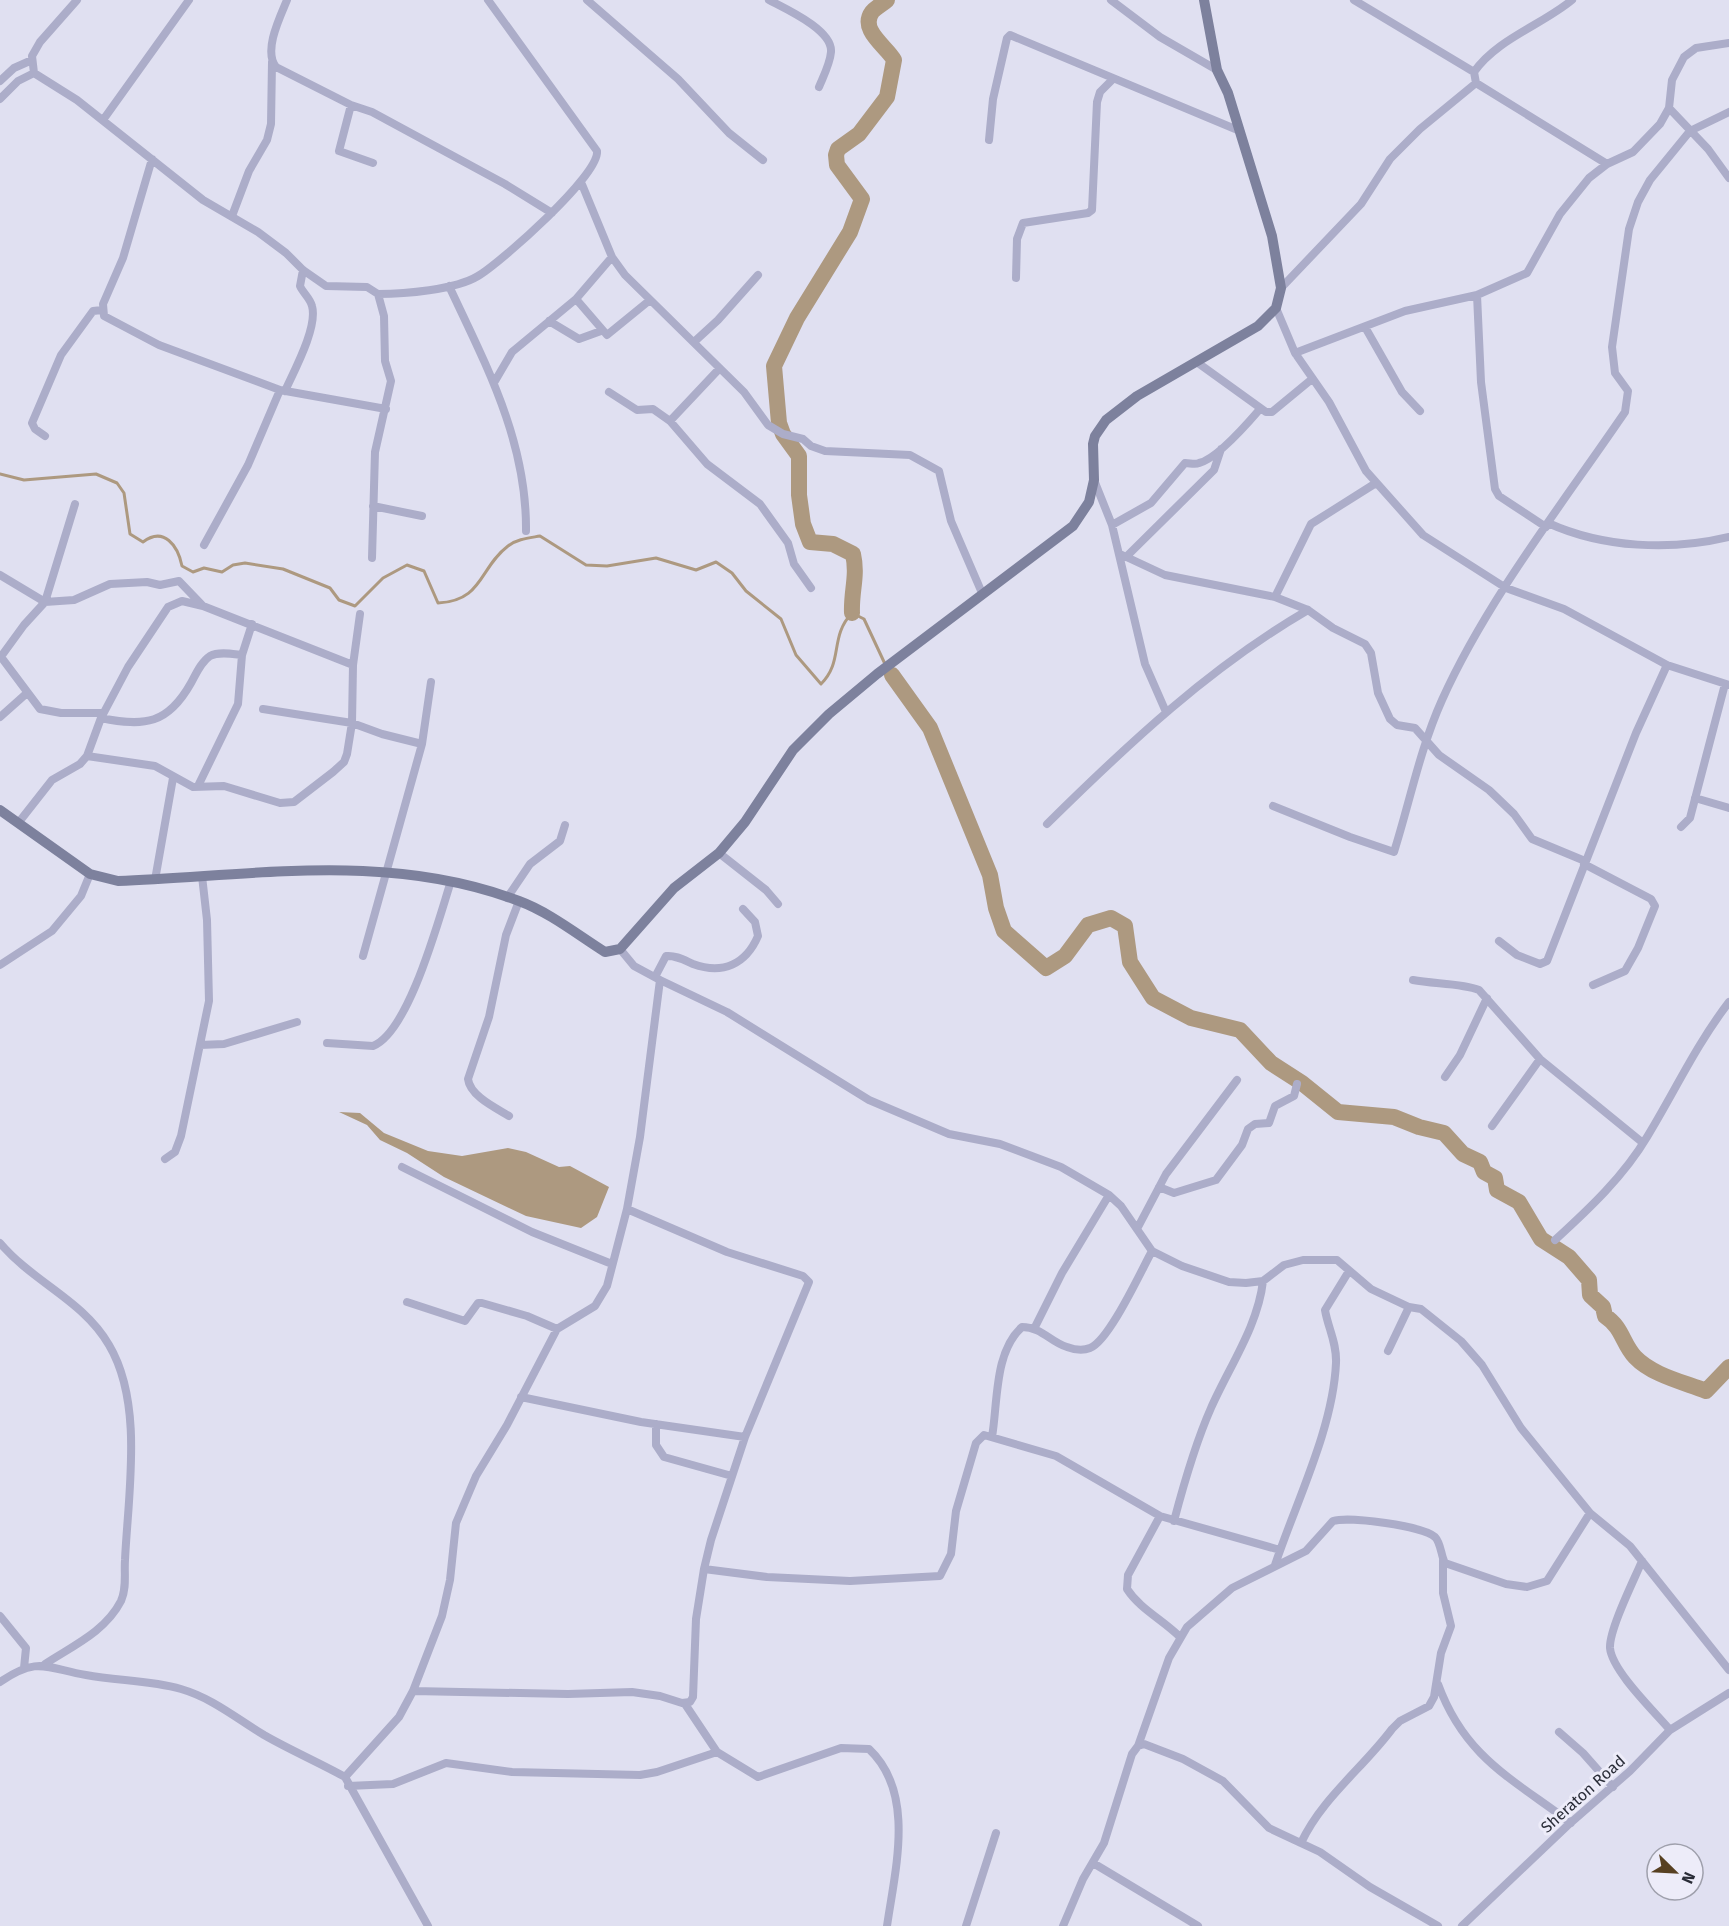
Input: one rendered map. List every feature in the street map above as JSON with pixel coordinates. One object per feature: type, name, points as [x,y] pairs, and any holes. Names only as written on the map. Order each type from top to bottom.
[{"type":"street","points":[[78,0],[40,42],[32,60],[34,73],[103,120],[194,193],[258,232],[326,286],[367,287],[378,294],[449,286],[477,277],[552,213],[581,182],[597,159],[597,151],[488,0]]},
{"type":"street","points":[[103,120],[189,0]]},
{"type":"street","points":[[232,216],[249,171],[267,140],[271,124],[272,62],[278,21],[287,0]]},
{"type":"street","points":[[587,0],[678,79],[729,133],[763,160]]},
{"type":"street","points":[[769,0],[809,22],[830,42],[831,52],[819,87]]},
{"type":"street","points":[[1111,0],[1160,37],[1217,70]]},
{"type":"street","points":[[0,810],[90,874],[118,881],[340,869],[386,870],[451,881],[519,901],[604,952],[620,949],[674,888],[719,853],[745,822],[793,750],[829,714],[982,593],[1073,526],[1089,502],[1094,480],[1093,444],[1106,420],[1137,396],[1198,363],[1258,326],[1276,308],[1281,288],[1272,236],[1240,131],[1217,70],[1204,0]]},
{"type":"street","points":[[1354,0],[1474,72]]},
{"type":"street","points":[[1572,0],[1555,14],[1484,59],[1474,72],[1476,83],[1607,164]]},
{"type":"street","points":[[989,140],[993,99],[1009,36],[1240,131]]},
{"type":"street","points":[[1295,352],[1406,311],[1477,295],[1527,273],[1560,214],[1589,178],[1607,164],[1633,152],[1649,138],[1669,108],[1672,80],[1684,57],[1696,48],[1729,43]]},
{"type":"street","points":[[0,81],[14,68],[32,60]]},
{"type":"street","points":[[272,62],[276,67],[351,105],[372,112],[424,140],[552,213]]},
{"type":"street","points":[[0,99],[18,81],[34,73]]},
{"type":"street","points":[[1016,278],[1017,239],[1023,223],[1082,214],[1092,210],[1097,102],[1100,92],[1113,79]]},
{"type":"street","points":[[1281,288],[1361,204],[1390,159],[1420,129],[1476,83]]},
{"type":"street","points":[[351,105],[339,151],[373,163]]},
{"type":"street","points":[[1669,108],[1708,148],[1729,178]]},
{"type":"street","points":[[1273,806],[1394,852],[1426,738],[1461,660],[1547,525],[1625,412],[1628,392],[1616,373],[1612,347],[1629,228],[1638,202],[1650,180],[1690,131],[1729,112]]},
{"type":"street","points":[[152,159],[123,258],[102,310],[104,316],[159,345],[283,390],[386,409]]},
{"type":"street","points":[[581,182],[612,257],[625,275],[744,392],[760,416],[783,434],[803,439],[811,446],[825,451],[910,455],[939,471],[951,521],[982,593]]},
{"type":"street","points":[[495,381],[512,352],[576,298],[612,257]]},
{"type":"street","points":[[204,544],[248,465],[304,348],[313,310],[310,300],[300,286],[303,270]]},
{"type":"street","points":[[694,342],[718,320],[758,275]]},
{"type":"street","points":[[449,286],[495,381],[516,448],[526,511],[526,531]]},
{"type":"street","points":[[372,558],[375,452],[391,381],[385,361],[384,316],[378,294]]},
{"type":"street","points":[[1477,295],[1481,382],[1495,489],[1499,496],[1547,525],[1574,535],[1629,544],[1702,544],[1729,537]]},
{"type":"street","points":[[576,298],[601,331],[608,334],[650,300]]},
{"type":"street","points":[[1276,308],[1295,352],[1329,402],[1366,471],[1423,536],[1506,588],[1564,609],[1667,665],[1727,684],[1690,818],[1681,827]]},
{"type":"street","points":[[45,436],[35,429],[32,423],[56,365],[93,311],[102,310]]},
{"type":"street","points":[[549,321],[579,339],[601,331]]},
{"type":"street","points":[[1365,327],[1402,392],[1420,411]]},
{"type":"street","points":[[1198,363],[1260,409],[1272,412],[1312,379]]},
{"type":"street","points":[[670,421],[719,369]]},
{"type":"street","points":[[609,392],[637,410],[653,409],[670,421],[707,464],[760,504],[788,543],[794,564],[812,588]]},
{"type":"street","points":[[1112,525],[1151,503],[1185,463],[1199,463],[1221,449],[1260,409]]},
{"type":"street","points":[[1123,555],[1214,470],[1221,449]]},
{"type":"street","points":[[1094,480],[1123,555],[1145,664],[1166,712]]},
{"type":"street","points":[[1275,597],[1311,525],[1376,483]]},
{"type":"street","points":[[75,504],[45,602],[24,625],[1,658],[36,707],[52,712],[102,715],[131,724],[169,714],[184,696],[208,658],[217,654],[242,655]]},
{"type":"street","points":[[373,506],[422,516]]},
{"type":"street","points":[[1123,555],[1165,575],[1275,597],[1308,610],[1368,647],[1384,710],[1397,725],[1415,728],[1439,755],[1489,790],[1514,814],[1532,839],[1652,899],[1655,906],[1638,948],[1625,971],[1593,985]]},
{"type":"street","points":[[0,575],[45,602],[74,600],[110,584],[147,582],[160,585],[175,580],[182,583],[203,606]]},
{"type":"street","points":[[19,822],[52,780],[80,764],[87,756],[102,715],[147,634],[168,607],[182,601],[203,606],[353,665]]},
{"type":"street","points":[[1047,824],[1166,712],[1247,649],[1308,610]]},
{"type":"street","points":[[87,756],[155,766],[172,778],[193,787],[224,786],[280,803],[294,802],[306,795],[344,762],[352,723],[353,665],[360,614]]},
{"type":"street","points":[[198,786],[238,704],[242,655],[252,624]]},
{"type":"street","points":[[1499,941],[1518,955],[1544,964],[1636,733],[1667,665]]},
{"type":"street","points":[[363,956],[422,744],[430,682]]},
{"type":"street","points":[[0,717],[27,693]]},
{"type":"street","points":[[263,709],[352,723],[382,734],[422,744]]},
{"type":"street","points":[[154,880],[172,778]]},
{"type":"street","points":[[1695,798],[1729,808]]},
{"type":"street","points":[[507,898],[530,864],[560,841],[565,825]]},
{"type":"street","points":[[719,853],[766,890],[778,904]]},
{"type":"street","points":[[0,965],[52,931],[81,896],[90,874]]},
{"type":"street","points":[[165,1159],[175,1152],[182,1136],[209,1001],[208,929],[202,876]]},
{"type":"street","points":[[327,1043],[373,1046],[394,1029],[429,948],[451,881]]},
{"type":"street","points":[[509,1116],[478,1095],[469,1085],[468,1079],[489,1017],[506,935],[519,901]]},
{"type":"street","points":[[345,1777],[399,1717],[413,1690],[446,1602],[454,1533],[460,1509],[557,1329],[595,1306],[606,1286],[627,1209],[641,1127],[657,978],[666,956],[675,956],[711,969],[735,965],[752,950],[758,936],[755,922],[743,909]]},
{"type":"street","points":[[620,949],[634,966],[728,1012],[869,1100],[949,1134],[1000,1144],[1061,1167],[1109,1194],[1121,1206],[1152,1251],[1182,1266],[1229,1282],[1263,1281],[1284,1265],[1303,1260],[1337,1260],[1371,1289],[1409,1307],[1421,1309],[1461,1341],[1482,1365],[1521,1428],[1590,1513],[1630,1546],[1729,1670]]},
{"type":"street","points":[[1413,980],[1470,986],[1487,998],[1540,1059],[1643,1143]]},
{"type":"street","points":[[1445,1077],[1460,1055],[1487,998]]},
{"type":"street","points":[[1555,1240],[1587,1211],[1625,1168],[1643,1143],[1688,1062],[1729,1002]]},
{"type":"street","points":[[200,1045],[224,1044],[297,1022]]},
{"type":"street","points":[[1492,1126],[1540,1059]]},
{"type":"street","points":[[1137,1229],[1159,1187],[1203,1122],[1237,1080]]},
{"type":"street","points":[[1159,1187],[1169,1192],[1178,1192],[1221,1176],[1242,1145],[1248,1130],[1255,1124],[1269,1123],[1275,1106],[1294,1096],[1298,1084]]},
{"type":"street","points":[[402,1167],[532,1232],[612,1264]]},
{"type":"street","points":[[1035,1328],[1062,1273],[1109,1194]]},
{"type":"street","points":[[627,1209],[727,1252],[808,1278],[806,1295],[745,1437],[711,1539],[696,1619],[693,1697],[685,1704]]},
{"type":"street","points":[[0,1243],[30,1275],[87,1314],[109,1344],[120,1366],[127,1394],[130,1471],[122,1598],[105,1623],[79,1644],[45,1664],[24,1668],[0,1682]]},
{"type":"street","points":[[992,1437],[1001,1366],[1007,1346],[1022,1327],[1035,1328],[1065,1347],[1080,1350],[1092,1348],[1100,1341],[1116,1316],[1152,1251]]},
{"type":"street","points":[[1275,1565],[1321,1434],[1332,1394],[1335,1344],[1325,1310],[1349,1271]]},
{"type":"street","points":[[1174,1521],[1207,1419],[1252,1321],[1262,1293],[1263,1281]]},
{"type":"street","points":[[407,1302],[465,1321],[478,1303],[482,1303],[527,1316],[557,1329]]},
{"type":"street","points":[[1388,1351],[1409,1307]]},
{"type":"street","points":[[521,1397],[656,1424],[745,1437]]},
{"type":"street","points":[[656,1424],[656,1445],[664,1457],[732,1476]]},
{"type":"street","points":[[705,1569],[767,1577],[850,1581],[940,1576],[951,1554],[956,1511],[976,1443],[984,1435],[1056,1456],[1160,1516],[1280,1550]]},
{"type":"street","points":[[1443,1560],[1448,1565],[1483,1574],[1506,1584],[1536,1586],[1547,1581],[1590,1513]]},
{"type":"street","points":[[1160,1516],[1128,1575],[1127,1589],[1141,1606],[1164,1621],[1180,1637]]},
{"type":"street","points":[[1063,1926],[1113,1821],[1132,1754],[1138,1746],[1165,1668],[1180,1637],[1195,1619],[1233,1588],[1306,1551],[1327,1525],[1341,1518],[1381,1522],[1426,1532],[1437,1540],[1443,1560],[1443,1593],[1451,1626],[1441,1653],[1438,1684],[1429,1706],[1400,1721],[1392,1729],[1309,1825],[1301,1843]]},
{"type":"street","points":[[1642,1561],[1614,1630],[1610,1647],[1619,1668],[1670,1730]]},
{"type":"street","points":[[0,1616],[26,1648],[24,1668]]},
{"type":"street","points":[[45,1664],[87,1675],[161,1683],[209,1699],[264,1735],[345,1777],[348,1786],[376,1830],[429,1926]]},
{"type":"street","points":[[1438,1684],[1458,1728],[1501,1774],[1571,1823]]},
{"type":"street","points":[[413,1690],[568,1694],[632,1692],[660,1696],[685,1704],[717,1752],[737,1767],[758,1777],[841,1748],[869,1749],[881,1760],[896,1803],[899,1838],[886,1926]]},
{"type":"street","name":"Sheraton Road","points":[[1462,1926],[1571,1823],[1613,1787],[1670,1730],[1729,1693]]},
{"type":"street","points":[[1559,1732],[1583,1753],[1613,1787]]},
{"type":"street","points":[[1138,1746],[1150,1745],[1223,1781],[1269,1828],[1320,1852],[1370,1887],[1438,1926]]},
{"type":"street","points":[[348,1786],[393,1784],[428,1768],[446,1763],[512,1772],[640,1775],[680,1766],[717,1752]]},
{"type":"street","points":[[966,1926],[996,1833]]},
{"type":"street","points":[[1093,1863],[1197,1926]]},
{"type":"shaded area","points":[[339,1112],[360,1113],[384,1133],[428,1151],[462,1156],[508,1148],[526,1152],[559,1167],[570,1166],[609,1187],[597,1217],[581,1228],[526,1216],[444,1177],[407,1153],[380,1140],[367,1125]]},
{"type":"waterway","points":[[852,613],[855,569],[853,554],[833,544],[810,542],[803,524],[799,495],[799,456],[783,434],[779,423],[774,366],[797,318],[850,232],[862,199],[837,165],[836,155],[838,149],[859,134],[887,97],[894,60],[871,32],[869,25],[872,12],[887,0]]},
{"type":"waterway","points":[[0,474],[24,480],[96,474],[117,483],[124,493],[130,534],[143,542],[157,536],[169,540],[182,566],[193,572],[204,568],[222,572],[233,565],[245,563],[283,569],[330,588],[339,600],[355,606],[383,578],[407,565],[424,571],[438,603],[453,601],[472,590],[508,546],[519,540],[540,536],[586,565],[607,566],[656,558],[696,570],[716,562],[732,573],[746,591],[781,619],[796,655],[821,684],[832,667],[841,631],[852,613],[864,619],[885,664]]},
{"type":"waterway","points":[[892,675],[930,728],[990,875],[996,908],[1004,931],[1046,968],[1065,956],[1088,925],[1111,918],[1125,926],[1130,962],[1153,998],[1191,1018],[1240,1030],[1271,1063],[1302,1083],[1338,1112],[1394,1117],[1419,1127],[1444,1133],[1463,1154],[1480,1162],[1484,1172],[1495,1178],[1497,1190],[1519,1202],[1541,1239],[1569,1257],[1589,1280],[1590,1295],[1603,1307],[1605,1316],[1619,1331],[1635,1357],[1650,1369],[1706,1391],[1729,1367]]}]
